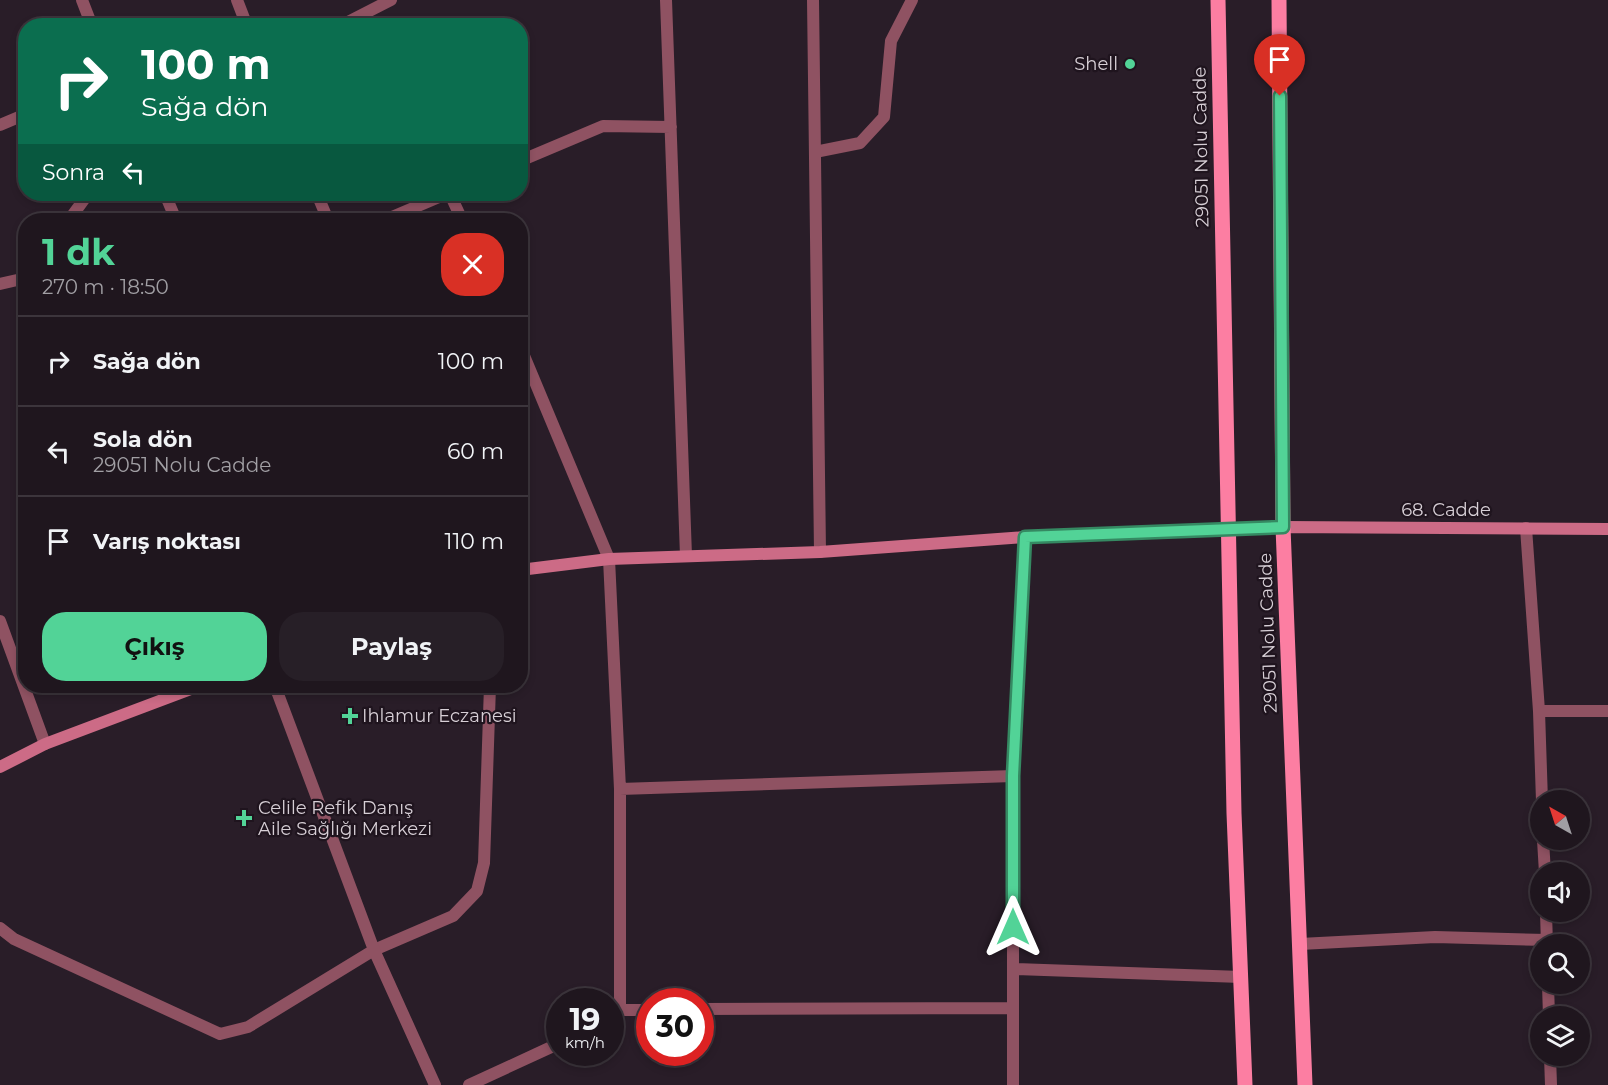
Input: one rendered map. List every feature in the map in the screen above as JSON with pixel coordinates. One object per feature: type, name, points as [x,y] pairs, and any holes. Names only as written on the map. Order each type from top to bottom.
[{"type":"main road","name":"29051 Nolu Cadde","points":[[1218,0],[1227,530],[1245,1085]]},
{"type":"main road","name":"29051 Nolu Cadde","points":[[1279,0],[1283,527],[1305,1085]]},
{"type":"street","points":[[82,0],[90,18]]},
{"type":"street","points":[[237,0],[244,18]]},
{"type":"street","points":[[356,18],[391,0]]},
{"type":"street","points":[[666,0],[686,556]]},
{"type":"street","points":[[813,0],[820,552]]},
{"type":"street","points":[[815,152],[860,143],[884,117],[891,41],[912,0]]},
{"type":"street","points":[[0,125],[18,117]]},
{"type":"street","points":[[528,157],[603,126],[670,127]]},
{"type":"street","points":[[402,213],[431,201]]},
{"type":"street","points":[[0,284],[18,280]]},
{"type":"street","points":[[528,365],[609,559],[620,789],[616,988]]},
{"type":"street","name":"68. Cadde","points":[[528,569],[609,559],[820,552],[1025,537],[1283,527],[1608,529]]},
{"type":"street","points":[[1526,528],[1539,711],[1542,790]]},
{"type":"street","points":[[1013,1085],[1013,776],[1025,537]]},
{"type":"street","points":[[0,621],[18,670]]},
{"type":"street","points":[[26,693],[45,744]]},
{"type":"street","points":[[0,768],[45,744],[171,693]]},
{"type":"street","points":[[278,693],[374,950],[435,1085]]},
{"type":"street","points":[[0,928],[14,939],[220,1034],[248,1027],[374,950],[453,916],[477,891],[484,863],[489,693]]},
{"type":"street","points":[[1539,711],[1608,711]]},
{"type":"street","points":[[620,789],[1013,776]]},
{"type":"street","points":[[1300,944],[1435,937],[1530,942]]},
{"type":"street","points":[[1013,969],[1241,977]]},
{"type":"street","points":[[714,1009],[1012,1008]]},
{"type":"street","points":[[469,1085],[546,1049]]},
{"type":"street","points":[[1550,1066],[1551,1085]]},
{"type":"place","name":"Shell","points":[[1130,64]]},
{"type":"place","name":"Ihlamur Eczanesi","points":[[350,716]]},
{"type":"place","name":"Celile Refik Danış Aile Sağlığı Merkezi","points":[[244,818]]},
{"type":"route","points":[[1013,927],[1013,776],[1025,537],[1283,527],[1280,96]]}]
